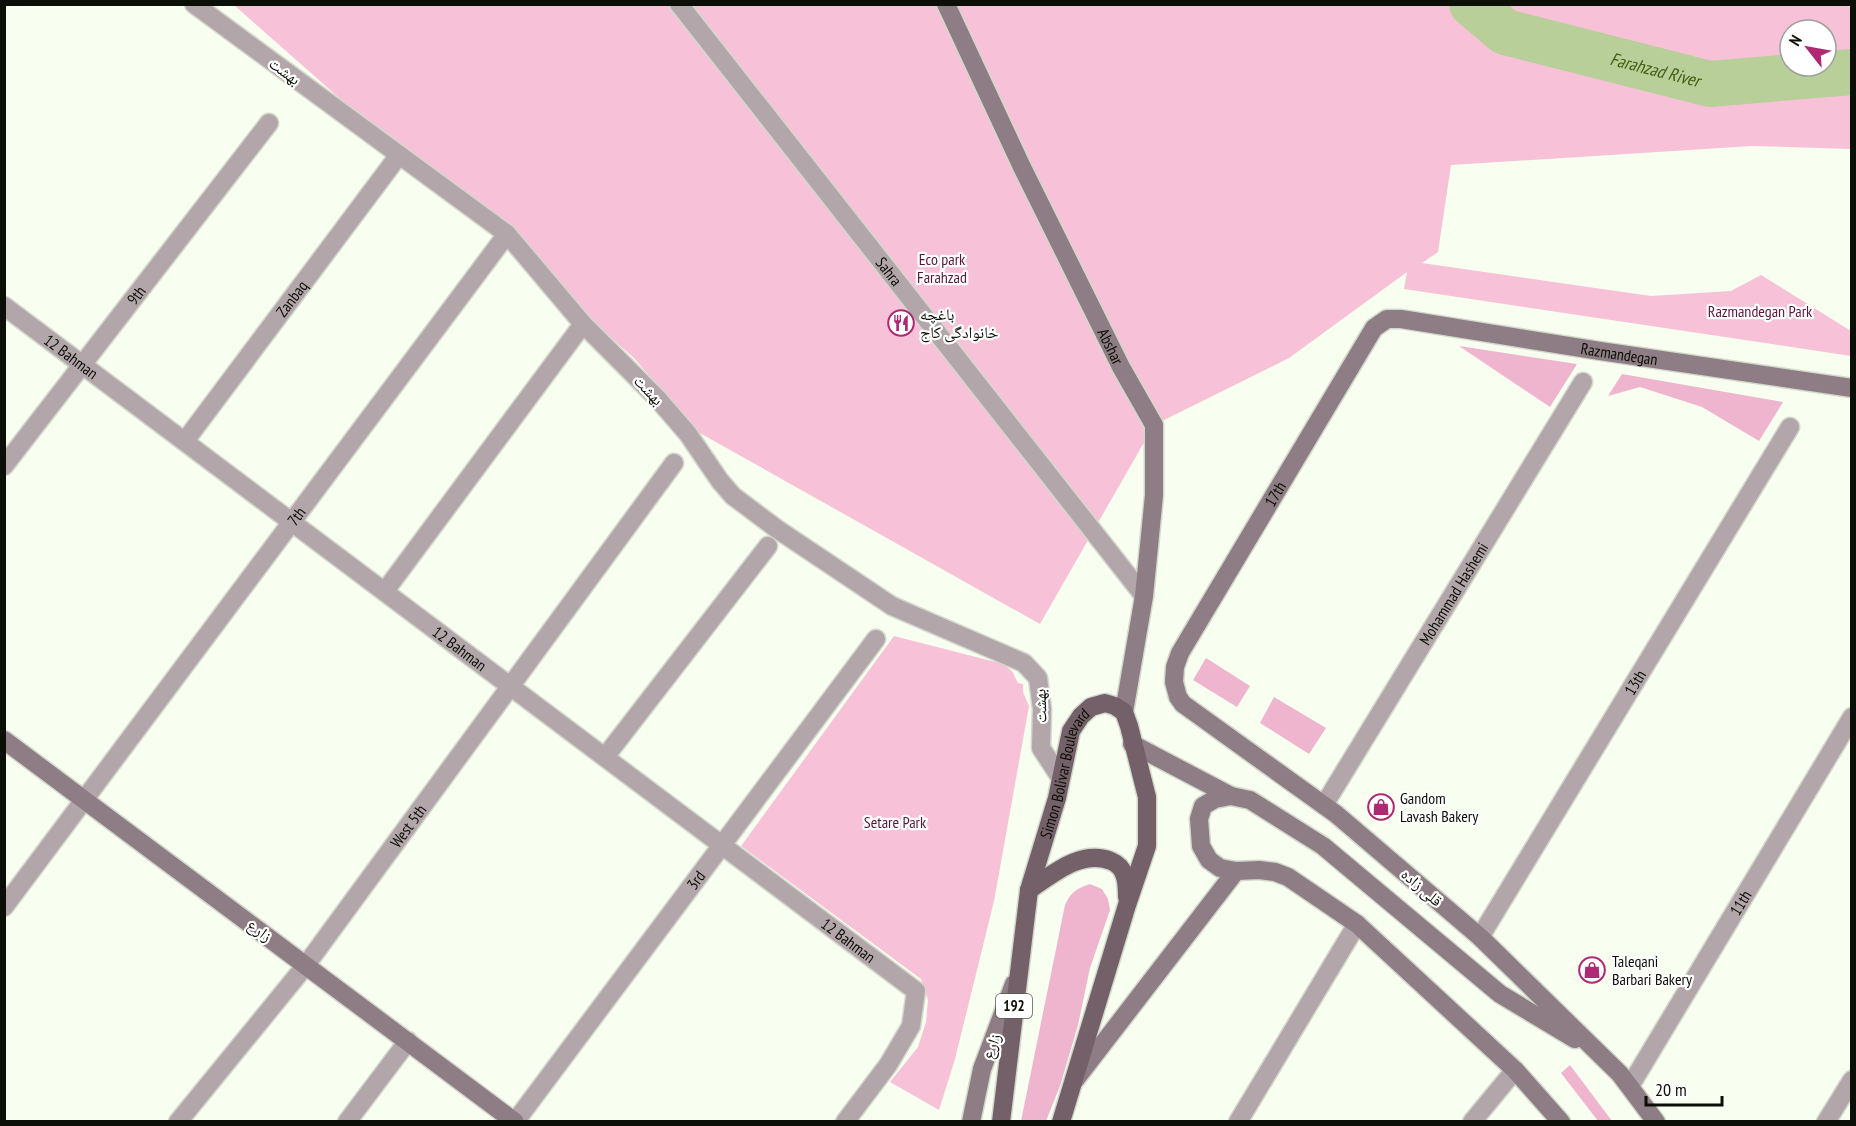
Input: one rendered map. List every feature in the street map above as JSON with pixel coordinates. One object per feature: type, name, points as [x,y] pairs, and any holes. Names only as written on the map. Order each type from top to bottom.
[{"type":"main road","name":"Simon Bolivar Boulevard","points":[[1001,1122],[1029,890],[1057,798],[1071,731],[1081,716],[1091,707],[1104,703],[1124,712],[1147,797],[1147,846],[1061,1122]]},
{"type":"main road","points":[[1029,890],[1059,870],[1088,857],[1102,857],[1116,862],[1122,868],[1127,883],[1127,905]]},
{"type":"street","name":"بهشت","points":[[194,4],[507,234],[583,324],[656,397],[688,434],[733,496],[777,529],[892,606],[1024,663],[1030,668],[1038,678],[1041,693],[1041,748],[1060,777]]},
{"type":"street","name":"Sahra","points":[[679,4],[1144,596]]},
{"type":"street","name":"Abshar","points":[[946,4],[1021,165],[1121,367],[1154,425],[1154,495],[1144,596],[1124,712]]},
{"type":"street","name":"9th","points":[[4,466],[268,123]]},
{"type":"street","name":"Zanbaq","points":[[185,441],[399,155]]},
{"type":"street","name":"7th","points":[[4,907],[507,234]]},
{"type":"street","name":"12 Bahman","points":[[4,306],[916,992],[911,1026],[888,1065],[845,1122]]},
{"type":"street","name":"Razmandegan","points":[[1387,320],[1401,319],[1851,388]]},
{"type":"street","name":"17th","points":[[1174,675],[1180,653],[1225,575],[1374,328],[1387,320]]},
{"type":"street","points":[[385,591],[583,324]]},
{"type":"street","name":"Mohammad Hashemi","points":[[1324,805],[1583,382]]},
{"type":"street","name":"13th","points":[[1480,937],[1790,427]]},
{"type":"street","name":"West 5th","points":[[178,1122],[306,965],[509,685],[674,463]]},
{"type":"street","points":[[605,757],[768,546]]},
{"type":"street","name":"3rd","points":[[515,1122],[876,639]]},
{"type":"street","name":"قلی زاده","points":[[1174,675],[1178,697],[1195,714],[1324,805],[1480,937],[1630,1086],[1656,1122]]},
{"type":"street","name":"11th","points":[[1630,1086],[1851,717]]},
{"type":"street","name":"زارع","points":[[4,740],[515,1122]]},
{"type":"street","points":[[1132,744],[1231,796],[1250,800],[1323,846],[1500,994],[1599,1054]]},
{"type":"street","points":[[1231,796],[1215,799],[1203,806],[1198,830],[1201,846],[1209,860],[1220,868],[1236,871],[1275,872],[1288,877],[1357,924],[1515,1070],[1561,1122]]},
{"type":"street","points":[[1072,1083],[1236,871]]},
{"type":"street","points":[[1238,1122],[1357,924]]},
{"type":"street","name":"زارع","points":[[971,1122],[982,1069],[1018,973]]},
{"type":"street","points":[[347,1122],[408,1041]]},
{"type":"street","points":[[1472,1122],[1515,1070]]},
{"type":"street","points":[[1826,1122],[1851,1080]]},
{"type":"green space","name":"Eco park Farahzad","points":[[234,5],[1851,5],[1851,149],[1752,146],[1451,165],[1438,252],[1422,263],[1651,296],[1731,291],[1761,275],[1851,331],[1851,356],[1404,289],[1407,272],[1289,358],[1154,425],[1040,624],[698,432],[634,358]]},
{"type":"green space","name":"Setare Park","points":[[894,636],[1003,664],[1012,671],[1018,683],[1023,684],[1023,692],[1029,706],[994,901],[955,1059],[939,1110],[890,1082],[918,1047],[926,1022],[928,1000],[921,979],[741,846]]},
{"type":"shaded area","points":[[1459,346],[1577,364],[1550,407]]},
{"type":"shaded area","points":[[1622,374],[1783,402],[1759,441],[1702,407],[1640,387],[1608,396]]},
{"type":"shaded area","points":[[1206,658],[1250,686],[1237,707],[1193,680]]},
{"type":"shaded area","points":[[1274,697],[1326,728],[1309,754],[1260,723]]},
{"type":"shaded area","points":[[1090,884],[1102,889],[1108,899],[1110,910],[1090,968],[1078,1025],[1060,1086],[1046,1121],[1021,1121],[1065,905],[1075,891]]},
{"type":"shaded area","points":[[1570,1065],[1612,1121],[1598,1121],[1561,1073]]},
{"type":"waterway","name":"Farahzad River","points":[[1472,4],[1505,32],[1710,84],[1852,72]]},
{"type":"place","name":"باغچه خانوادگی کاج","points":[[901,323]]},
{"type":"place","name":"Gandom Lavash Bakery","points":[[1381,807]]},
{"type":"place","name":"Taleqani Barbari Bakery","points":[[1592,970]]},
{"type":"park label","name":"Razmandegan Park","points":[[1760,311]]}]
